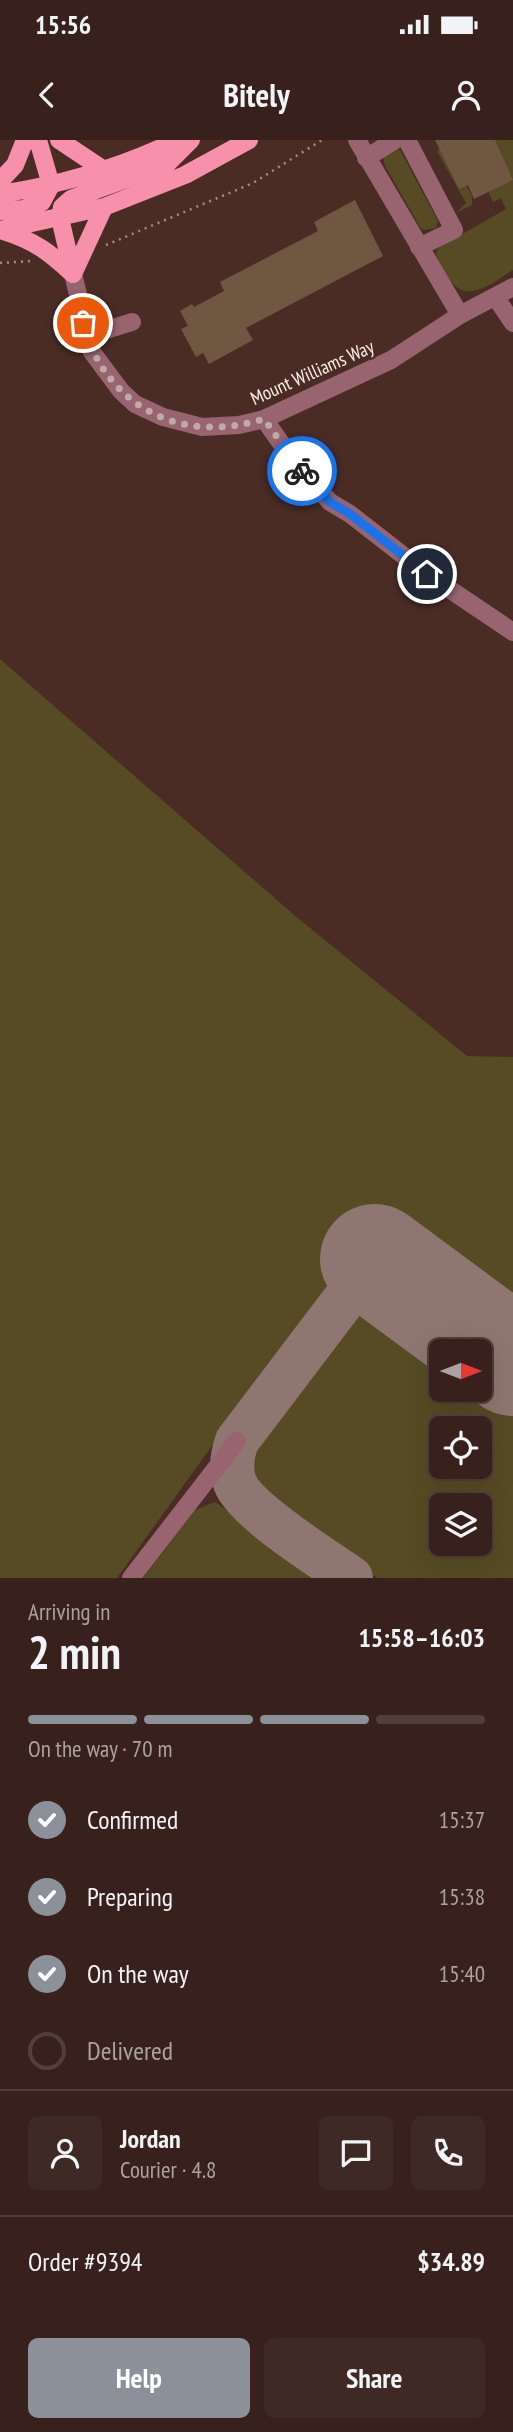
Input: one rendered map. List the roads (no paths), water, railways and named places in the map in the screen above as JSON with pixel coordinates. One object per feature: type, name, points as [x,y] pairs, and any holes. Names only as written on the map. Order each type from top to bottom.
[{"type":"main road","points":[[0,181],[15,165],[25,140]]},
{"type":"main road","points":[[0,211],[24,209],[42,201],[51,185],[38,140]]},
{"type":"main road","points":[[59,140],[104,170]]},
{"type":"main road","points":[[0,194],[51,185],[104,170],[178,140]]},
{"type":"main road","points":[[73,274],[60,218],[62,207],[71,199],[167,164],[191,140]]},
{"type":"main road","points":[[0,230],[104,207],[185,175],[249,140]]},
{"type":"main road","points":[[73,274],[104,207]]},
{"type":"main road","points":[[0,230],[27,238],[54,256],[73,274]]},
{"type":"street","points":[[357,140],[460,316]]},
{"type":"street","points":[[366,158],[394,140]]},
{"type":"street","points":[[407,140],[454,230],[419,247]]},
{"type":"street","name":"Mount Williams Way","points":[[73,274],[92,352],[121,391],[135,404],[163,417],[202,427],[264,419],[391,360],[460,316],[513,287]]},
{"type":"street","points":[[496,298],[513,323]]},
{"type":"street","points":[[87,336],[132,322]]},
{"type":"street","points":[[264,419],[295,463],[330,502],[350,514],[427,574],[513,632]]},
{"type":"street","points":[[131,1578],[237,1441]]}]
